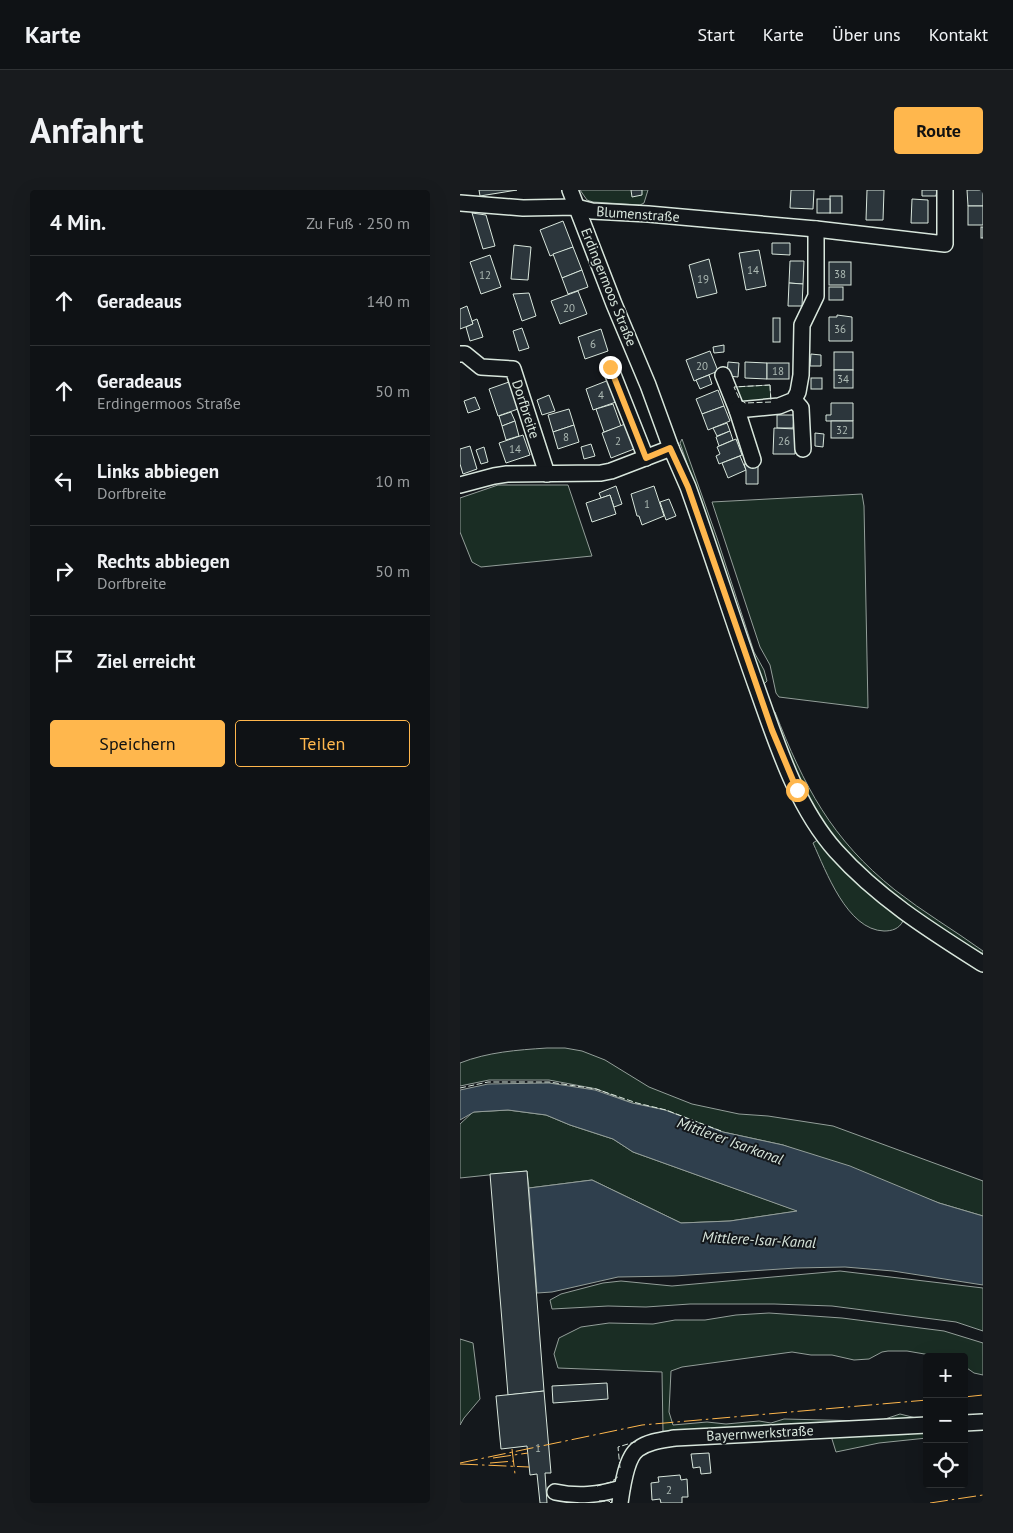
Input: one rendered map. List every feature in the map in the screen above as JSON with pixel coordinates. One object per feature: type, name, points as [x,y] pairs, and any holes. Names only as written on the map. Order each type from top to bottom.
[{"type":"street","name":"Erdingermoos Straße","points":[[570,190],[648,385],[670,448],[688,487]]},
{"type":"street","name":"Blumenstraße","points":[[460,203],[524,208],[576,207],[592,211],[816,229],[945,244],[944,190]]},
{"type":"street","points":[[737,410],[779,406],[794,400],[798,392],[801,375],[802,325],[816,296],[816,229]]},
{"type":"street","name":"Dorfbreite","points":[[460,354],[465,354],[481,367],[513,369],[547,474]]},
{"type":"street","points":[[610,367],[646,458]]},
{"type":"street","points":[[723,375],[737,410],[753,460]]},
{"type":"street","name":"Erdingermoos Straße","points":[[648,385],[662,405],[673,433],[688,487],[772,730],[797,790],[809,813],[835,850],[870,885],[910,916],[983,964]]},
{"type":"street","points":[[794,400],[801,408],[802,449]]},
{"type":"street","points":[[460,485],[494,476],[601,473],[611,471],[670,448]]},
{"type":"street","points":[[968,1423],[983,1422]]},
{"type":"street","name":"Bayernwerkstraße","points":[[554,1492],[573,1496],[599,1494],[621,1496],[628,1466],[637,1450],[653,1442],[675,1438],[923,1425]]},
{"type":"green space","points":[[580,190],[648,190],[644,203],[640,205],[593,202],[587,200]]},
{"type":"green space","points":[[770,385],[771,402],[745,403],[739,398],[734,387]]},
{"type":"green space","points":[[682,439],[754,652],[764,670],[767,681],[763,685],[680,443]]},
{"type":"green space","points":[[498,485],[568,485],[592,556],[481,567],[472,562],[460,532],[460,498]]},
{"type":"green space","points":[[862,494],[864,506],[868,708],[779,697],[776,693],[770,665],[760,647],[712,502]]},
{"type":"green space","points":[[773,711],[797,764],[822,810],[853,851],[895,890],[983,951],[983,957],[930,922],[881,884],[837,840],[818,815],[802,788],[772,714]]},
{"type":"green space","points":[[819,839],[903,921],[899,926],[895,929],[884,931],[871,928],[859,921],[849,910],[831,883],[813,843]]},
{"type":"green space","points":[[565,1048],[582,1051],[605,1060],[649,1087],[692,1104],[739,1114],[768,1116],[833,1126],[983,1181],[983,1216],[939,1203],[783,1145],[723,1132],[665,1110],[632,1103],[597,1089],[549,1080],[489,1080],[460,1086],[460,1063],[492,1054]]},
{"type":"green space","points":[[508,1110],[546,1115],[613,1139],[633,1152],[798,1211],[730,1221],[681,1223],[592,1180],[529,1188],[527,1171],[460,1178],[460,1124],[473,1112]]},
{"type":"green space","points":[[840,1271],[983,1288],[983,1331],[956,1322],[832,1306],[690,1304],[552,1309],[550,1300],[561,1294],[603,1283],[621,1281],[672,1286]]},
{"type":"green space","points":[[769,1313],[842,1318],[944,1331],[983,1343],[983,1375],[974,1373],[968,1369],[968,1353],[923,1354],[907,1351],[882,1352],[869,1359],[854,1360],[832,1355],[811,1355],[792,1352],[682,1367],[671,1371],[669,1412],[673,1425],[707,1422],[726,1424],[759,1421],[771,1423],[784,1419],[866,1421],[882,1420],[900,1414],[920,1419],[663,1432],[662,1372],[558,1368],[554,1354],[559,1338],[581,1327],[609,1323],[653,1324],[675,1320],[705,1320],[736,1315]]},
{"type":"green space","points":[[460,1339],[473,1343],[480,1399],[460,1425]]},
{"type":"green space","points":[[923,1432],[923,1438],[879,1443],[836,1452],[831,1436]]},
{"type":"water","points":[[549,1083],[595,1090],[632,1103],[665,1110],[723,1132],[783,1145],[850,1166],[939,1203],[983,1216],[983,1285],[893,1271],[845,1267],[618,1277],[552,1292],[537,1293],[529,1188],[592,1180],[681,1223],[730,1221],[797,1211],[633,1152],[613,1139],[546,1115],[508,1110],[474,1112],[460,1120],[460,1090],[488,1084]]},
{"type":"building","points":[[479,190],[517,190],[480,196]]},
{"type":"building","points":[[631,190],[642,190],[642,195],[632,197]]},
{"type":"building","points":[[791,190],[814,190],[813,209],[790,208]]},
{"type":"building","points":[[867,190],[884,190],[883,220],[866,220]]},
{"type":"building","points":[[922,190],[937,190],[936,196],[922,196]]},
{"type":"building","points":[[967,190],[983,190],[983,206],[968,206]]},
{"type":"building","points":[[830,196],[842,196],[842,213],[830,213]]},
{"type":"building","points":[[817,199],[830,199],[830,213],[817,213]]},
{"type":"building","points":[[912,199],[928,200],[928,223],[911,223]]},
{"type":"building","points":[[968,206],[983,206],[983,225],[968,225]]},
{"type":"building","points":[[472,213],[486,215],[495,246],[483,249]]},
{"type":"building","points":[[563,221],[573,247],[550,256],[540,230]]},
{"type":"building","points":[[981,227],[983,227],[983,238],[981,238]]},
{"type":"building","points":[[772,243],[790,243],[790,255],[772,254]]},
{"type":"building","points":[[514,245],[531,247],[528,280],[511,279]]},
{"type":"building","points":[[573,247],[582,270],[562,278],[553,254]]},
{"type":"building","points":[[759,250],[766,286],[746,290],[739,253]]},
{"type":"building","points":[[490,255],[501,287],[481,294],[470,262]]},
{"type":"building","points":[[709,259],[717,293],[697,298],[689,265]]},
{"type":"building","points":[[790,261],[804,261],[803,284],[789,283]]},
{"type":"building","points":[[829,262],[851,262],[851,285],[829,285]]},
{"type":"building","points":[[582,270],[588,287],[568,294],[562,278]]},
{"type":"building","points":[[789,283],[803,284],[802,306],[788,306]]},
{"type":"building","points":[[829,287],[843,287],[843,300],[829,300]]},
{"type":"building","points":[[578,291],[587,314],[560,324],[551,301]]},
{"type":"building","points":[[529,293],[536,316],[522,321],[513,294]]},
{"type":"building","points":[[467,306],[473,324],[460,329],[460,309]]},
{"type":"building","points":[[837,315],[852,317],[852,341],[829,341],[829,317],[837,317]]},
{"type":"building","points":[[773,318],[780,318],[780,342],[773,342]]},
{"type":"building","points":[[477,319],[483,337],[470,341],[466,327],[473,324],[472,321]]},
{"type":"building","points":[[522,328],[529,348],[519,351],[513,331]]},
{"type":"building","points":[[601,329],[608,351],[585,359],[578,337]]},
{"type":"building","points":[[724,345],[724,352],[714,353],[713,347]]},
{"type":"building","points":[[710,351],[718,371],[694,381],[686,360]]},
{"type":"building","points":[[834,352],[853,352],[853,370],[834,370]]},
{"type":"building","points":[[811,354],[821,355],[821,366],[810,366]]},
{"type":"building","points":[[728,362],[739,363],[738,377],[727,376]]},
{"type":"building","points":[[745,362],[767,363],[767,379],[745,378]]},
{"type":"building","points":[[767,363],[789,363],[789,379],[767,379]]},
{"type":"building","points":[[834,370],[853,370],[853,388],[834,388]]},
{"type":"building","points":[[709,375],[712,384],[700,389],[696,380]]},
{"type":"building","points":[[811,378],[822,378],[822,389],[811,389]]},
{"type":"building","points":[[609,380],[616,402],[593,410],[586,389]]},
{"type":"building","points":[[509,382],[518,409],[498,416],[489,389]]},
{"type":"building","points":[[718,390],[724,406],[702,414],[696,399]]},
{"type":"building","points":[[549,395],[555,411],[542,415],[537,400]]},
{"type":"building","points":[[475,397],[480,409],[468,413],[464,401]]},
{"type":"building","points":[[831,403],[853,403],[853,421],[826,421],[826,415],[831,415]]},
{"type":"building","points":[[613,404],[621,426],[604,432],[596,409]]},
{"type":"building","points":[[724,406],[730,421],[708,430],[702,414]]},
{"type":"building","points":[[569,409],[574,425],[553,432],[548,415]]},
{"type":"building","points":[[511,412],[515,421],[502,426],[499,416]]},
{"type":"building","points":[[777,415],[794,415],[793,428],[777,428]]},
{"type":"building","points":[[515,421],[519,436],[506,440],[502,426]]},
{"type":"building","points":[[831,421],[853,421],[853,438],[831,438]]},
{"type":"building","points":[[727,423],[730,431],[717,436],[713,428]]},
{"type":"building","points":[[625,424],[634,449],[611,458],[602,433]]},
{"type":"building","points":[[574,425],[579,442],[558,449],[553,432]]},
{"type":"building","points":[[774,428],[796,429],[795,454],[773,454]]},
{"type":"building","points":[[730,431],[733,440],[719,446],[716,437]]},
{"type":"building","points":[[815,433],[824,434],[823,447],[815,446]]},
{"type":"building","points":[[523,435],[530,455],[506,463],[499,443]]},
{"type":"building","points":[[736,439],[742,455],[719,464],[716,456],[720,454],[717,447]]},
{"type":"building","points":[[591,444],[595,456],[584,459],[581,447]]},
{"type":"building","points":[[470,446],[477,469],[463,474],[460,464],[460,449]]},
{"type":"building","points":[[484,447],[488,462],[481,464],[476,450]]},
{"type":"building","points":[[740,456],[746,470],[728,478],[722,463]]},
{"type":"building","points":[[744,464],[758,464],[758,484],[746,484]]},
{"type":"building","points":[[616,486],[622,504],[614,507],[610,495],[601,498],[599,493]]},
{"type":"building","points":[[654,486],[664,516],[642,525],[639,516],[637,516],[631,494]]},
{"type":"building","points":[[610,495],[616,514],[592,522],[586,503]]},
{"type":"building","points":[[669,499],[676,516],[666,520],[660,502]]},
{"type":"building","points":[[527,1171],[544,1391],[508,1395],[490,1174]]},
{"type":"building","points":[[607,1383],[608,1399],[553,1403],[552,1386]]},
{"type":"building","points":[[544,1391],[551,1473],[545,1473],[547,1503],[540,1503],[537,1474],[530,1475],[527,1446],[501,1449],[496,1396]]},
{"type":"building","points":[[709,1453],[711,1473],[701,1474],[700,1467],[693,1468],[691,1454]]},
{"type":"building","points":[[680,1475],[681,1480],[687,1479],[688,1497],[682,1497],[682,1503],[661,1503],[660,1499],[652,1500],[651,1483],[659,1482],[658,1477]]},
{"type":"fence","points":[[770,385],[771,402],[745,403],[739,398],[734,387],[770,385]]},
{"type":"fence","points":[[460,1088],[488,1082],[549,1082],[596,1089],[637,1103],[666,1110],[721,1131]]},
{"type":"fence","points":[[620,1468],[618,1447],[638,1441]]},
{"type":"fence","points":[[597,1486],[611,1482],[619,1476]]},
{"type":"fence","points":[[599,1501],[609,1501],[611,1503]]},
{"type":"power","points":[[968,1397],[983,1395]]},
{"type":"power","points":[[460,1463],[642,1425],[923,1400]]},
{"type":"power","points":[[512,1449],[515,1474]]},
{"type":"power","points":[[493,1458],[528,1453]]},
{"type":"power","points":[[490,1463],[514,1461]]},
{"type":"power","points":[[460,1464],[529,1467]]},
{"type":"power","points":[[930,1503],[983,1495]]},
{"type":"route","points":[[610,367],[646,458],[670,448],[688,487],[772,730],[797,790]]},
{"type":"water label","name":"Mittlerer Isarkanal","points":[[730,1141]]},
{"type":"water label","name":"Mittlere-Isar-Kanal","points":[[759,1240]]}]
